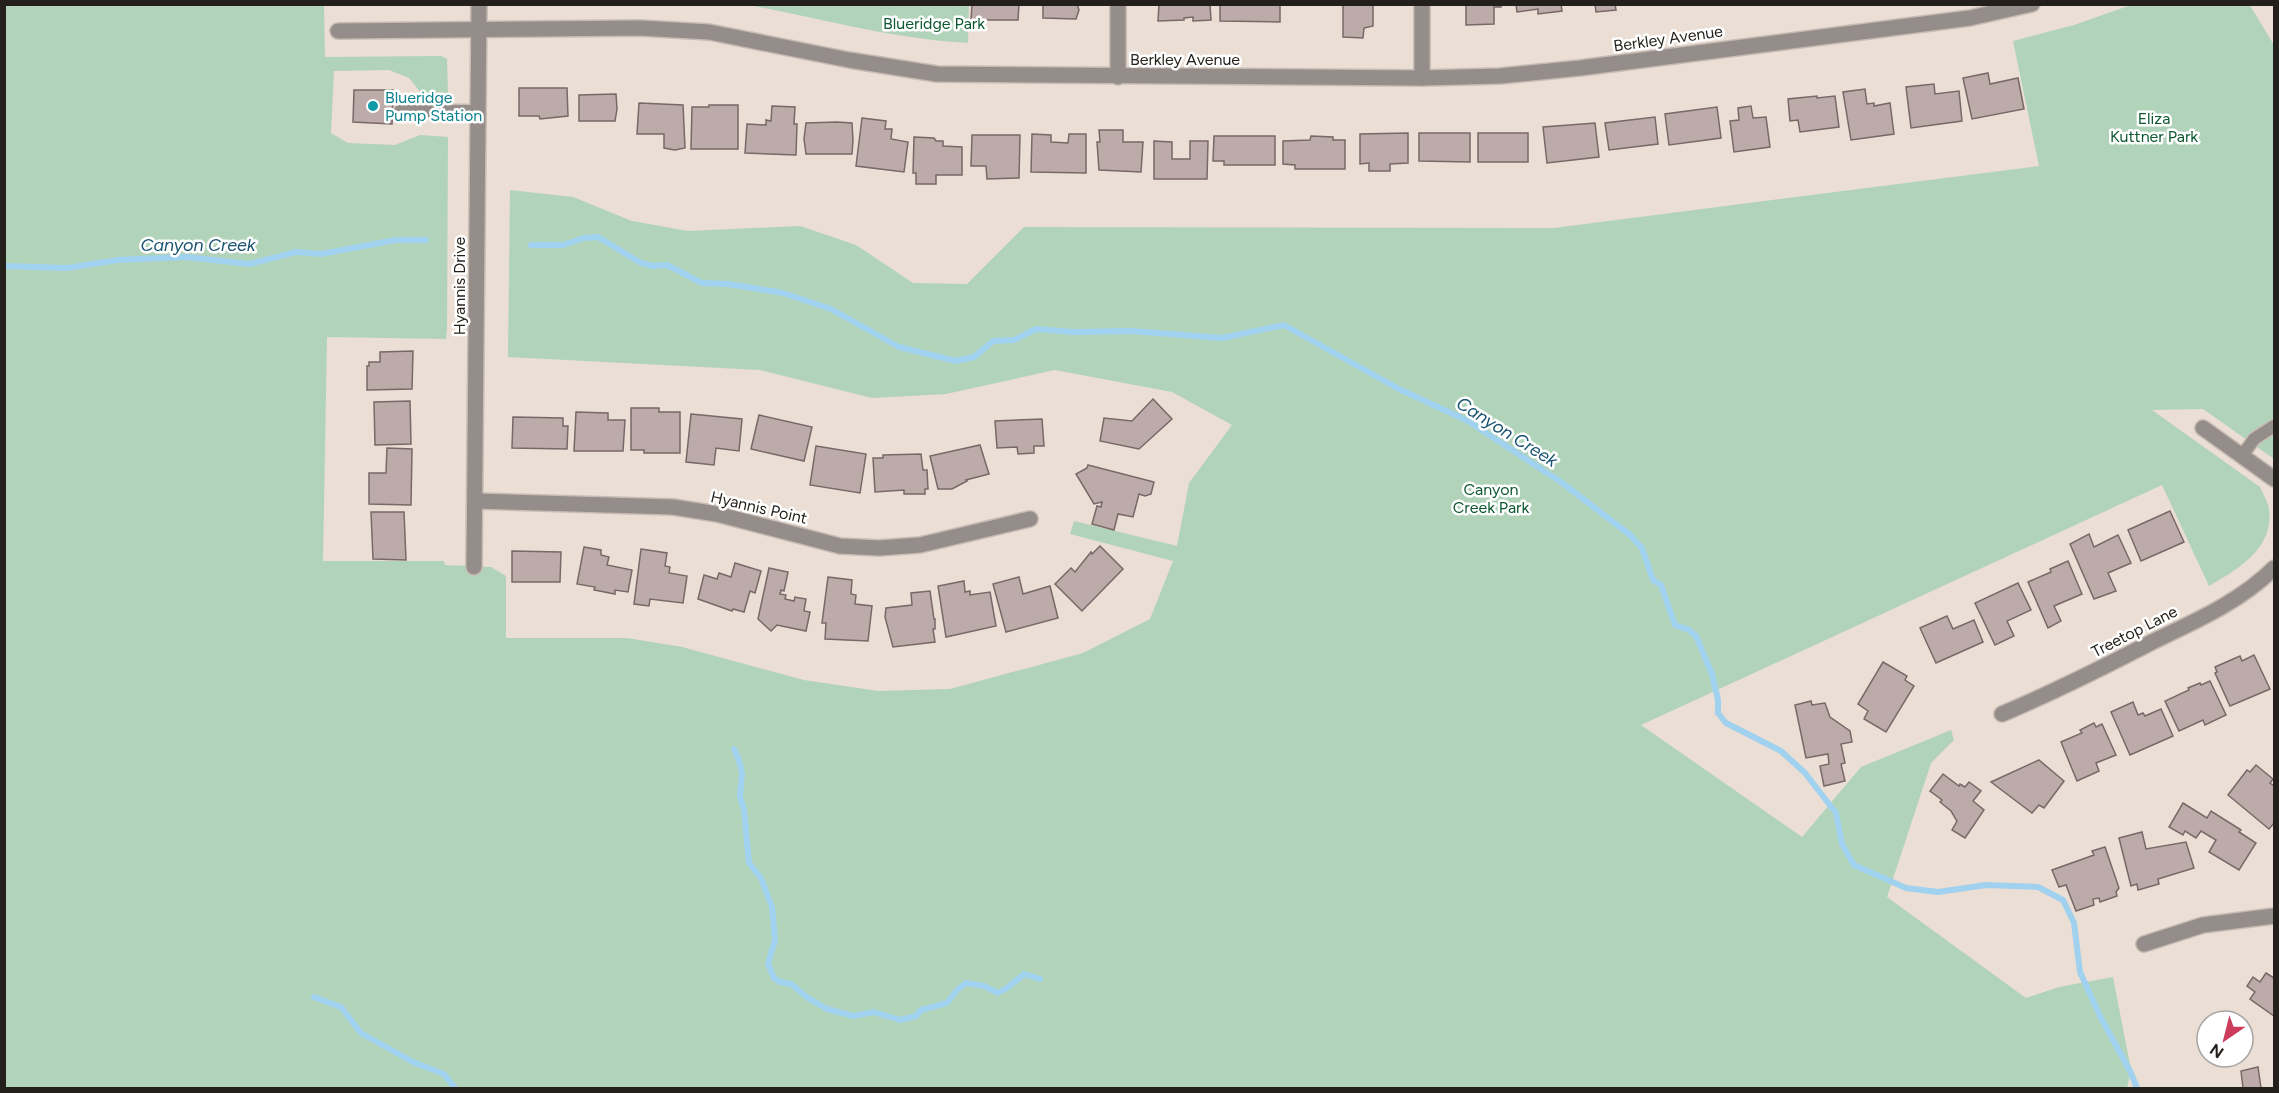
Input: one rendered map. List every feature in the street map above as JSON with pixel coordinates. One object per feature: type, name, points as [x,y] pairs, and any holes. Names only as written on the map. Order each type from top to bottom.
[{"type":"street","name":"Hyannis Drive","points":[[474,567],[479,4]]},
{"type":"street","points":[[1118,4],[1118,77]]},
{"type":"street","points":[[1422,4],[1422,78]]},
{"type":"street","name":"Berkley Avenue","points":[[338,32],[640,28],[709,32],[849,60],[937,74],[1422,78],[1500,76],[1580,68],[1970,18],[2032,4]]},
{"type":"street","points":[[2203,428],[2274,479]]},
{"type":"street","name":"Hyannis Point","points":[[476,501],[673,507],[717,514],[840,546],[879,548],[920,545],[1030,519]]},
{"type":"street","name":"Treetop Lane","points":[[2002,714],[2054,692],[2209,614],[2262,580],[2274,568]]},
{"type":"street","points":[[2144,944],[2203,925],[2274,916]]},
{"type":"lane","points":[[400,111],[478,111]]},
{"type":"lane","points":[[2242,456],[2254,439],[2274,426]]},
{"type":"green space","points":[[2249,4],[2274,45],[2274,459],[2203,409],[2152,410],[2260,487],[2268,506],[2269,523],[2266,535],[2252,556],[2209,586],[2162,485],[1641,725],[1802,837],[1861,767],[1951,730],[1954,740],[1931,763],[1887,897],[2026,998],[2059,987],[2113,977],[2131,1070],[2127,1088],[5,1088],[5,5],[324,5],[325,57],[441,56],[447,59],[448,94],[422,94],[409,78],[389,70],[334,71],[331,133],[348,143],[395,145],[420,135],[448,137],[447,330],[446,339],[327,337],[323,561],[444,561],[445,565],[491,567],[506,576],[506,638],[627,638],[682,647],[804,680],[878,691],[950,689],[1083,653],[1150,619],[1173,561],[1070,534],[1074,521],[1177,546],[1189,483],[1232,425],[1172,392],[1055,370],[946,394],[872,398],[760,370],[508,357],[510,190],[573,197],[632,221],[688,231],[800,226],[856,245],[913,283],[967,284],[1024,227],[1554,228],[2039,166],[2013,41],[2074,25],[2131,5]]},
{"type":"green space","name":"Blueridge Park","points":[[749,5],[969,5],[968,43],[885,33]]},
{"type":"building","points":[[972,4],[1019,4],[1018,20],[971,20]]},
{"type":"building","points":[[1043,4],[1077,4],[1079,10],[1076,19],[1043,18]]},
{"type":"building","points":[[1159,4],[1210,4],[1211,20],[1193,21],[1193,17],[1184,18],[1184,20],[1158,21]]},
{"type":"building","points":[[1220,4],[1280,4],[1280,22],[1220,21]]},
{"type":"building","points":[[1343,4],[1373,4],[1373,26],[1364,28],[1363,38],[1343,37]]},
{"type":"building","points":[[1466,4],[1501,4],[1501,7],[1494,7],[1494,24],[1466,25]]},
{"type":"building","points":[[1516,4],[1561,4],[1562,11],[1538,14],[1538,9],[1517,12]]},
{"type":"building","points":[[1595,4],[1615,4],[1616,10],[1596,12]]},
{"type":"building","points":[[1988,73],[1990,84],[2018,78],[2024,109],[1972,119],[1963,78]]},
{"type":"building","points":[[1934,84],[1935,94],[1959,91],[1962,121],[1911,128],[1906,87]]},
{"type":"building","points":[[519,88],[567,88],[568,116],[540,119],[539,116],[519,116]]},
{"type":"building","points":[[1865,89],[1867,104],[1874,103],[1874,106],[1890,103],[1894,134],[1851,140],[1843,92]]},
{"type":"building","name":"Blueridge Pump Station","points":[[354,90],[393,90],[392,124],[353,122]]},
{"type":"building","points":[[616,94],[615,121],[579,121],[579,95]]},
{"type":"building","points":[[1817,96],[1817,98],[1835,96],[1839,127],[1800,132],[1798,120],[1790,121],[1788,99]]},
{"type":"building","points":[[639,103],[683,105],[685,148],[675,150],[664,148],[664,134],[637,134]]},
{"type":"building","points":[[709,105],[738,105],[738,149],[691,149],[692,107],[709,107]]},
{"type":"building","points":[[772,106],[795,107],[796,155],[745,153],[747,124],[766,125],[766,120],[771,121]]},
{"type":"building","points":[[1751,106],[1753,118],[1766,117],[1770,147],[1734,152],[1730,121],[1739,120],[1738,108]]},
{"type":"building","points":[[1717,107],[1721,138],[1669,145],[1665,114]]},
{"type":"building","points":[[1655,117],[1658,144],[1609,150],[1605,123]]},
{"type":"building","points":[[862,118],[886,121],[885,129],[892,129],[891,139],[908,142],[904,172],[856,166]]},
{"type":"building","points":[[806,123],[852,123],[852,154],[806,154],[804,139]]},
{"type":"building","points":[[1595,123],[1599,157],[1547,163],[1543,127]]},
{"type":"building","points":[[1099,130],[1123,130],[1123,142],[1143,142],[1141,172],[1099,170],[1097,142],[1100,142]]},
{"type":"building","points":[[1408,133],[1408,163],[1390,164],[1390,171],[1369,171],[1369,163],[1360,164],[1360,134]]},
{"type":"building","points":[[1419,133],[1470,133],[1470,162],[1419,161]]},
{"type":"building","points":[[1478,133],[1528,133],[1528,162],[1478,162]]},
{"type":"building","points":[[1032,134],[1051,135],[1051,142],[1068,143],[1069,134],[1086,134],[1086,173],[1031,172]]},
{"type":"building","points":[[972,135],[1020,135],[1019,178],[987,179],[986,166],[971,166]]},
{"type":"building","points":[[1214,136],[1275,136],[1275,165],[1224,165],[1224,161],[1213,161]]},
{"type":"building","points":[[1311,136],[1345,140],[1345,169],[1295,169],[1295,165],[1283,164],[1283,141],[1310,140]]},
{"type":"building","points":[[914,137],[934,138],[936,141],[943,141],[943,146],[962,147],[962,175],[936,175],[936,184],[916,184],[916,173],[913,173]]},
{"type":"building","points":[[1154,141],[1172,142],[1172,159],[1190,159],[1190,141],[1208,141],[1207,179],[1154,179]]},
{"type":"building","points":[[413,351],[412,389],[367,390],[367,366],[369,362],[380,362],[380,352]]},
{"type":"building","points":[[1153,399],[1172,419],[1139,449],[1100,441],[1104,418],[1132,421]]},
{"type":"building","points":[[410,401],[411,444],[375,445],[374,402]]},
{"type":"building","points":[[631,408],[659,408],[659,412],[680,412],[680,453],[644,453],[644,450],[631,450]]},
{"type":"building","points":[[576,412],[608,413],[608,420],[625,420],[623,451],[574,451]]},
{"type":"building","points":[[691,414],[742,419],[739,451],[716,448],[714,465],[686,462]]},
{"type":"building","points":[[759,415],[812,427],[804,461],[751,449]]},
{"type":"building","points":[[513,417],[563,418],[563,426],[568,426],[567,449],[512,448]]},
{"type":"building","points":[[1042,419],[1044,446],[1034,446],[1034,453],[1018,454],[1017,447],[997,448],[995,421]]},
{"type":"building","points":[[980,445],[989,474],[966,480],[952,489],[938,489],[930,456]]},
{"type":"building","points":[[816,446],[866,454],[860,493],[810,485]]},
{"type":"building","points":[[387,448],[412,449],[411,505],[369,504],[369,473],[386,473]]},
{"type":"building","points":[[921,454],[923,470],[927,470],[928,489],[925,489],[925,494],[904,494],[904,490],[875,492],[873,458],[883,458],[883,455]]},
{"type":"building","points":[[1088,465],[1154,482],[1151,494],[1145,496],[1139,494],[1133,517],[1118,514],[1114,530],[1092,524],[1097,506],[1101,507],[1102,502],[1094,504],[1076,474]]},
{"type":"building","points":[[2170,511],[2184,542],[2141,561],[2128,530]]},
{"type":"building","points":[[371,512],[404,512],[406,560],[373,559]]},
{"type":"building","points":[[2089,534],[2094,547],[2118,535],[2131,563],[2108,573],[2116,591],[2094,599],[2070,544]]},
{"type":"building","points":[[1100,546],[1123,569],[1082,611],[1055,584],[1071,568],[1075,572],[1091,552],[1092,554]]},
{"type":"building","points":[[584,547],[601,550],[601,555],[609,557],[607,565],[632,570],[628,592],[615,590],[615,594],[577,584]]},
{"type":"building","points":[[641,549],[667,553],[665,566],[670,567],[669,573],[687,576],[683,603],[650,599],[649,606],[634,604]]},
{"type":"building","points":[[512,551],[561,552],[560,582],[512,582]]},
{"type":"building","points":[[2068,561],[2082,594],[2054,606],[2061,621],[2048,628],[2028,582],[2051,572],[2050,569]]},
{"type":"building","points":[[735,563],[761,571],[755,593],[750,591],[744,612],[733,609],[732,611],[698,599],[704,575],[717,579],[719,573],[731,577]]},
{"type":"building","points":[[769,568],[788,572],[784,591],[781,590],[780,594],[786,595],[785,599],[794,601],[795,597],[806,599],[804,611],[810,612],[806,631],[777,625],[771,631],[758,619]]},
{"type":"building","points":[[828,577],[852,580],[851,594],[856,595],[855,604],[872,606],[868,641],[825,639],[826,623],[822,623]]},
{"type":"building","points":[[1019,577],[1023,594],[1050,586],[1058,618],[1006,632],[993,584]]},
{"type":"building","points":[[964,581],[965,592],[970,591],[970,595],[990,592],[996,626],[946,637],[938,586]]},
{"type":"building","points":[[2018,583],[2031,610],[2007,621],[2014,636],[1995,645],[1975,603]]},
{"type":"building","points":[[930,591],[935,619],[935,629],[933,629],[935,642],[893,647],[885,617],[886,608],[912,605],[911,593]]},
{"type":"building","points":[[1947,616],[1953,629],[1974,620],[1983,642],[1936,663],[1920,628]]},
{"type":"building","points":[[2254,655],[2270,689],[2230,706],[2215,673],[2217,672],[2215,667],[2240,656],[2242,661]]},
{"type":"building","points":[[1883,662],[1907,676],[1905,680],[1914,686],[1886,732],[1864,719],[1868,711],[1858,704]]},
{"type":"building","points":[[2210,681],[2226,715],[2205,725],[2203,720],[2179,731],[2165,701],[2189,690],[2188,688]]},
{"type":"building","points":[[1811,701],[1812,705],[1825,703],[1830,717],[1850,731],[1852,742],[1841,744],[1845,763],[1841,764],[1845,781],[1824,786],[1820,766],[1829,764],[1828,754],[1806,758],[1795,705]]},
{"type":"building","points":[[2133,702],[2138,715],[2143,713],[2145,716],[2161,709],[2173,736],[2130,755],[2111,712]]},
{"type":"building","points":[[2094,723],[2096,727],[2102,724],[2116,755],[2096,763],[2099,771],[2077,781],[2061,742],[2082,733],[2080,730]]},
{"type":"building","points":[[2039,760],[2064,781],[2044,808],[2039,805],[2032,813],[1991,782]]},
{"type":"building","points":[[2256,765],[2273,779],[2270,783],[2274,786],[2274,823],[2269,829],[2228,795],[2247,770],[2250,772]]},
{"type":"building","points":[[1943,774],[1959,786],[1960,784],[1965,787],[1969,782],[1981,791],[1973,801],[1984,810],[1965,838],[1952,830],[1957,821],[1951,811],[1940,802],[1942,800],[1930,791]]},
{"type":"building","points":[[2183,803],[2207,818],[2211,811],[2241,830],[2239,832],[2256,843],[2239,870],[2209,852],[2216,840],[2201,831],[2196,838],[2185,831],[2183,835],[2169,827]]},
{"type":"building","points":[[2142,832],[2146,849],[2186,842],[2194,868],[2158,879],[2159,884],[2138,890],[2137,884],[2131,886],[2119,838]]},
{"type":"building","points":[[2105,847],[2119,888],[2116,892],[2117,896],[2100,902],[2099,898],[2093,899],[2094,905],[2076,911],[2066,885],[2059,887],[2052,870],[2094,855],[2092,851]]},
{"type":"building","points":[[2266,973],[2274,978],[2274,1016],[2250,999],[2255,992],[2247,986],[2253,977],[2260,982]]},
{"type":"building","points":[[2258,1067],[2261,1088],[2243,1088],[2241,1071]]},
{"type":"waterway","name":"Canyon Creek","points":[[531,245],[563,245],[584,238],[598,237],[641,263],[653,266],[667,265],[702,283],[728,284],[783,293],[831,309],[899,347],[956,361],[974,357],[993,341],[1014,340],[1036,329],[1073,332],[1131,331],[1222,338],[1284,325],[1399,389],[1468,421],[1561,482],[1629,534],[1642,548],[1653,580],[1661,585],[1675,625],[1689,630],[1696,636],[1712,674],[1718,700],[1718,713],[1726,723],[1781,751],[1805,773],[1836,813],[1842,844],[1854,865],[1906,888],[1938,892],[1986,885],[2038,887],[2063,900],[2074,923],[2080,972],[2137,1088]]},
{"type":"waterway","name":"Canyon Creek","points":[[4,266],[67,268],[118,260],[186,257],[250,264],[296,252],[321,254],[396,240],[426,240]]},
{"type":"waterway","points":[[734,749],[742,773],[740,796],[744,810],[749,863],[761,878],[772,907],[775,940],[768,964],[774,978],[791,984],[808,998],[827,1009],[853,1016],[874,1012],[900,1020],[916,1016],[921,1010],[947,1003],[966,983],[984,986],[998,993],[1024,974],[1040,979]]},
{"type":"waterway","points":[[314,997],[341,1007],[361,1033],[413,1062],[444,1074],[455,1088]]},
{"type":"place","name":"Blueridge Pump Station","points":[[373,106]]},
{"type":"park label","name":"Eliza Kuttner Park","points":[[2154,127]]},
{"type":"park label","name":"Canyon Creek Park","points":[[1491,498]]}]
